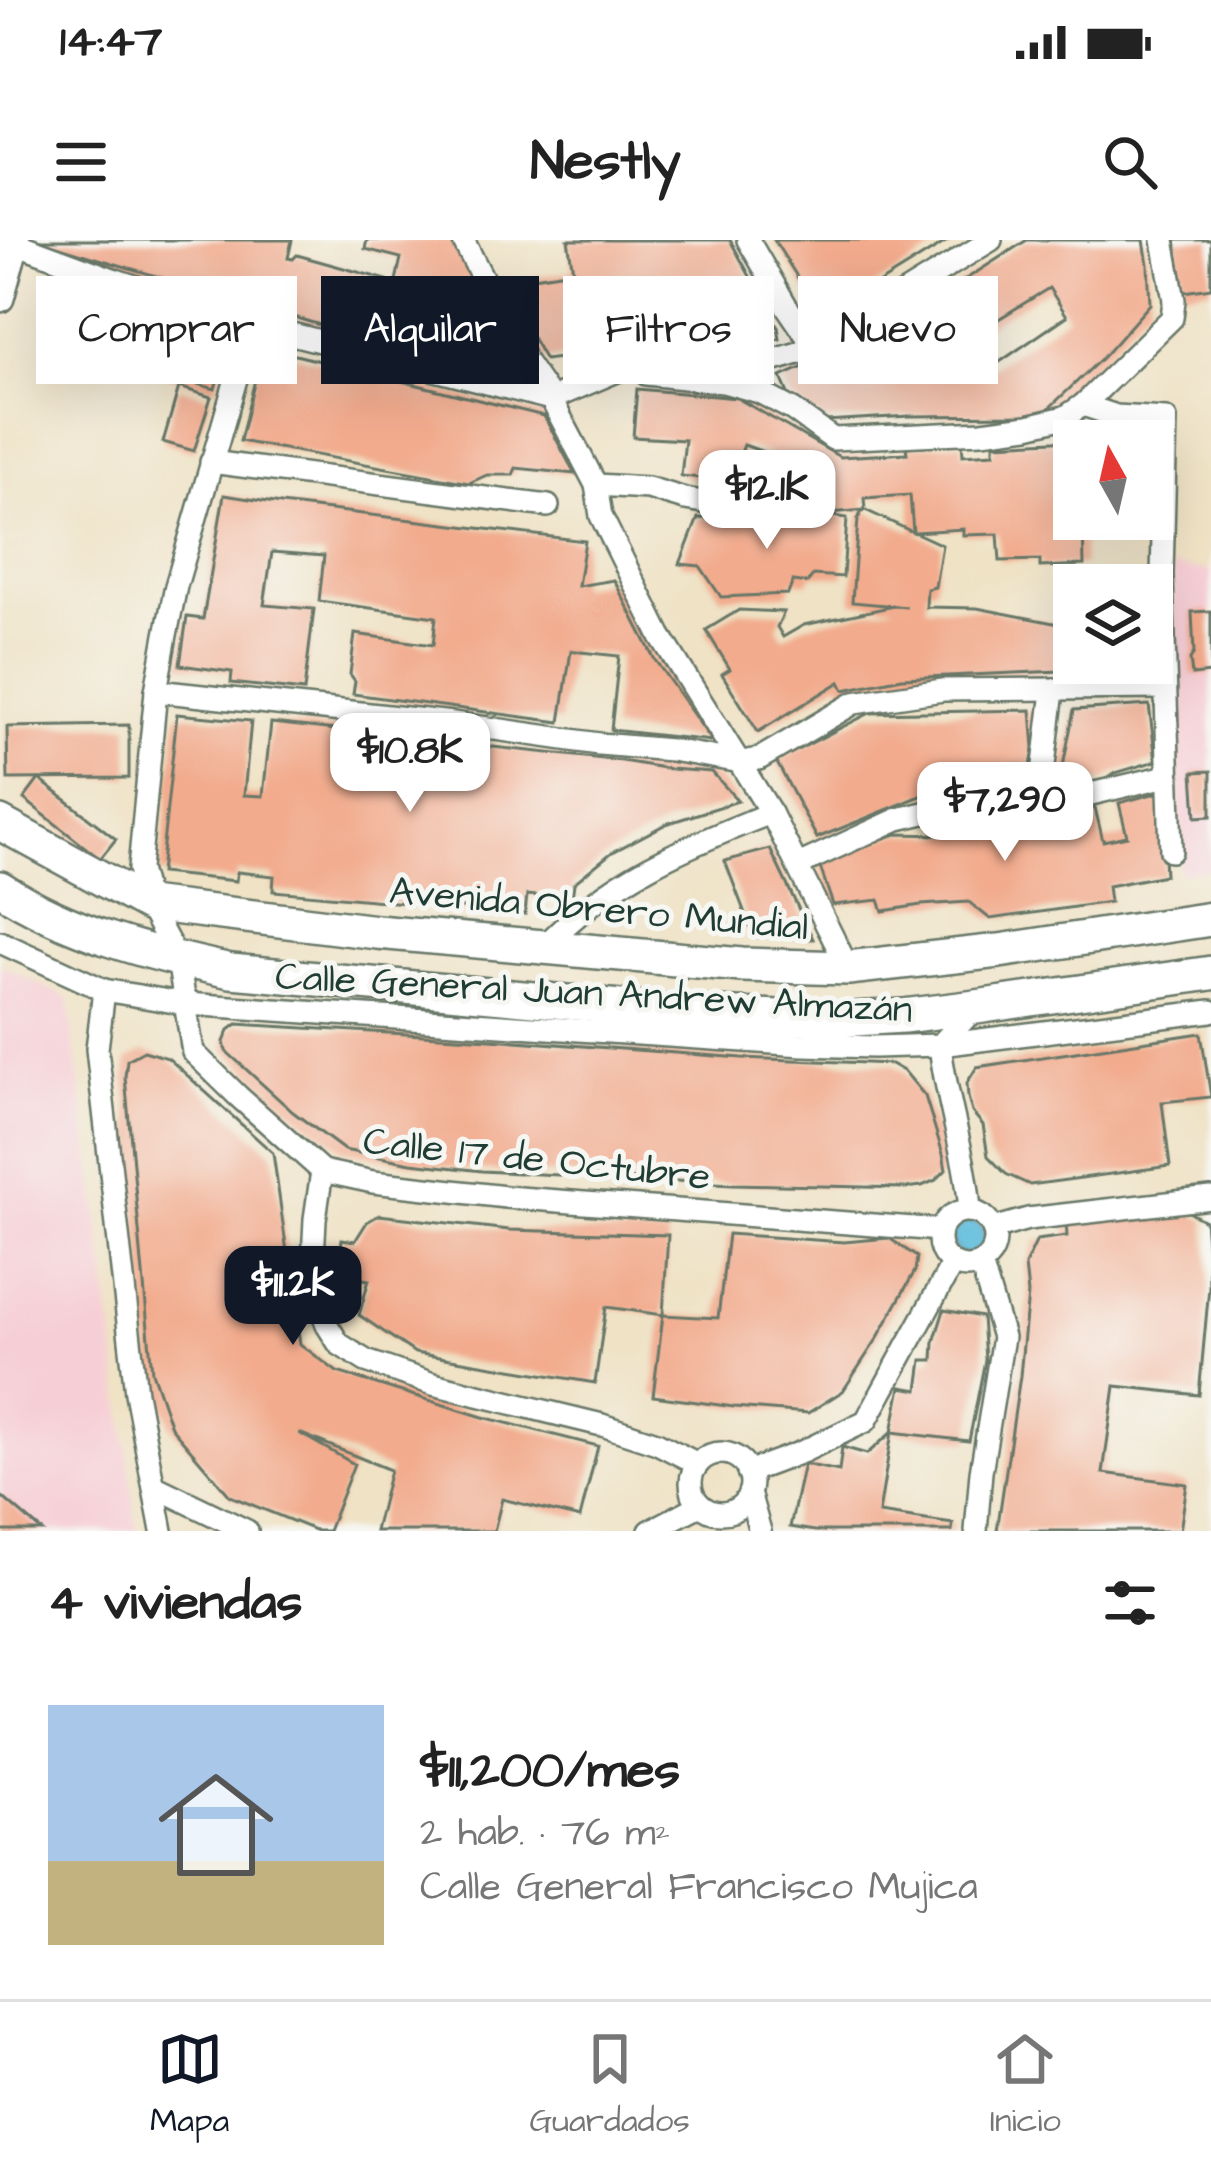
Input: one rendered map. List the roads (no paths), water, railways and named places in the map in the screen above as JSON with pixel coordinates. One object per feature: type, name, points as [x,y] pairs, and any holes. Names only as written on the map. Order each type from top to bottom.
[{"type":"main road","points":[[0,800],[11,829]]},
{"type":"main road","name":"Avenida Obrero Mundial","points":[[11,829],[148,904],[377,932],[742,965],[848,968],[1211,920]]},
{"type":"main road","points":[[0,889],[100,937],[231,971],[675,1012],[838,1020],[903,1016],[1211,973]]},
{"type":"street","points":[[463,240],[525,362],[551,399],[596,485],[601,516],[660,635],[772,813],[848,968]]},
{"type":"street","points":[[748,240],[798,323]]},
{"type":"street","points":[[932,276],[991,240]]},
{"type":"street","points":[[730,384],[759,392],[793,410],[833,439],[982,432],[1065,417],[1172,318],[1174,300],[1163,240]]},
{"type":"street","points":[[0,298],[13,241],[114,276]]},
{"type":"street","points":[[297,335],[551,399],[590,384]]},
{"type":"street","points":[[148,904],[139,869],[156,691],[176,586],[234,384]]},
{"type":"street","points":[[1083,405],[1116,416],[1166,419],[1162,575],[1171,851]]},
{"type":"street","points":[[211,462],[548,506]]},
{"type":"street","points":[[596,485],[648,488],[685,500],[776,514]]},
{"type":"street","points":[[156,691],[741,762],[758,759],[854,703],[943,690],[1165,688]]},
{"type":"street","points":[[1040,798],[1053,691]]},
{"type":"street","points":[[798,865],[898,819],[1091,794],[1167,776]]},
{"type":"street","points":[[543,948],[571,917],[611,888],[708,837],[772,813]]},
{"type":"street","name":"Calle 17 de Octubre","points":[[148,904],[178,960],[193,1052],[322,1171],[373,1182],[506,1197],[940,1230]]},
{"type":"street","name":"Calle General Juan Andrew Almazán","points":[[0,942],[104,990],[186,1004],[803,1045],[940,1045],[1211,1011]]},
{"type":"street","points":[[104,990],[97,1049],[136,1393],[162,1531]]},
{"type":"street","points":[[970,1211],[968,1177],[940,1045],[976,1007]]},
{"type":"street","points":[[322,1171],[312,1279],[327,1325],[339,1344],[366,1361],[433,1384],[602,1424],[698,1464]]},
{"type":"street","points":[[994,1229],[1028,1219],[1211,1198]]},
{"type":"street","points":[[970,1211],[986,1217],[994,1229],[993,1250],[981,1264],[953,1263],[940,1249],[940,1230],[952,1215],[970,1211]]},
{"type":"street","points":[[760,1531],[749,1482],[735,1457],[705,1457],[698,1464],[691,1489],[700,1505],[728,1513],[737,1509],[749,1482],[866,1421],[953,1263]]},
{"type":"street","points":[[976,1531],[1003,1337],[981,1264]]},
{"type":"street","points":[[154,1486],[247,1531]]},
{"type":"street","points":[[650,1531],[700,1505]]},
{"type":"water","points":[[968,1220],[981,1225],[986,1238],[981,1251],[968,1256],[955,1251],[950,1238],[955,1225]]}]
